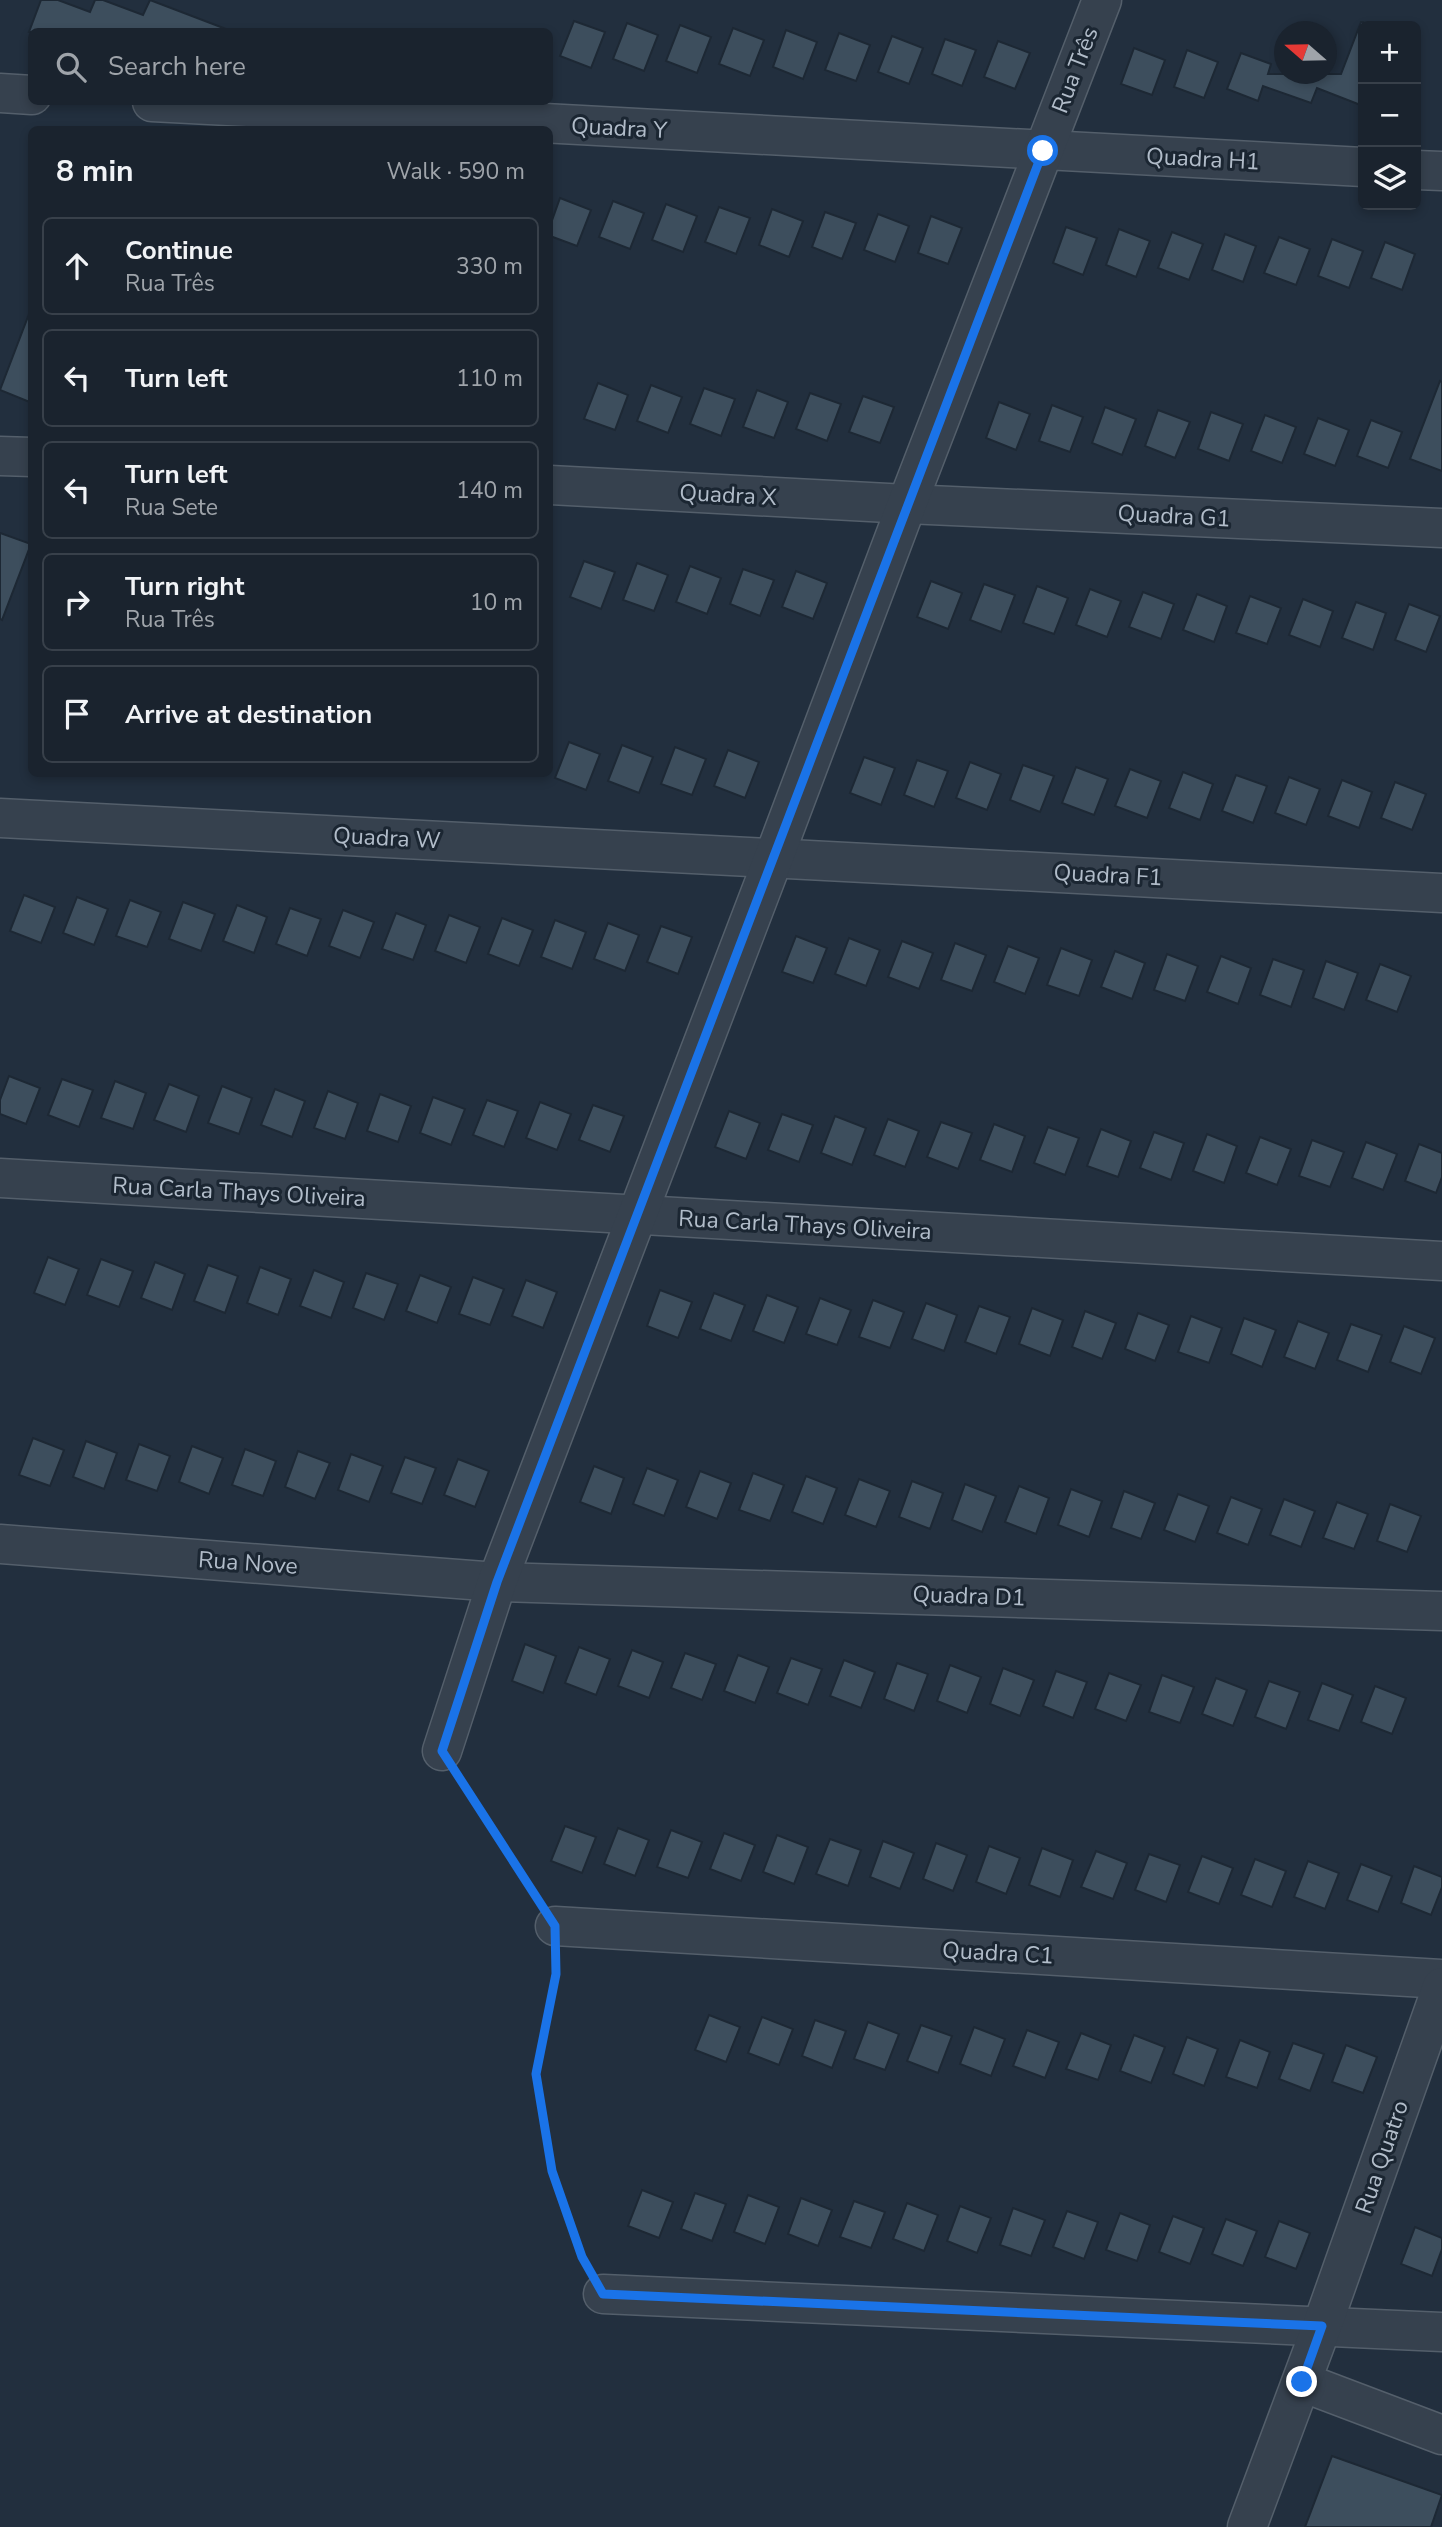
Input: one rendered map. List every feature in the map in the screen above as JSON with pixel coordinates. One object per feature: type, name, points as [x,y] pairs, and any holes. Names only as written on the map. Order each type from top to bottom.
[{"type":"street","name":"Rua Três","points":[[442,1751],[497,1582],[774,858],[906,504],[1102,0]]},
{"type":"street","points":[[0,93],[28,95]]},
{"type":"street","name":"Quadra Y","points":[[207,105],[1043,151]]},
{"type":"street","name":"Quadra H1","points":[[1043,151],[1358,167]]},
{"type":"street","points":[[1421,170],[1442,171]]},
{"type":"street","points":[[0,456],[28,457]]},
{"type":"street","name":"Quadra X","points":[[553,485],[906,504]]},
{"type":"street","name":"Quadra G1","points":[[906,504],[1442,528]]},
{"type":"street","name":"Quadra W","points":[[0,818],[774,858]]},
{"type":"street","name":"Quadra F1","points":[[774,858],[1442,893]]},
{"type":"street","name":"Rua Carla Thays Oliveira","points":[[0,1178],[1442,1261]]},
{"type":"street","name":"Rua Nove","points":[[0,1544],[497,1582]]},
{"type":"street","name":"Quadra D1","points":[[497,1582],[1442,1611]]},
{"type":"street","name":"Quadra C1","points":[[555,1926],[1442,1979]]},
{"type":"street","name":"Rua Quatro","points":[[1322,2326],[1442,1987]]},
{"type":"street","points":[[603,2294],[1442,2332]]},
{"type":"street","points":[[1247,2527],[1322,2326]]},
{"type":"street","points":[[1302,2382],[1442,2435]]},
{"type":"path","points":[[442,1751],[555,1926],[556,1974],[536,2074],[552,2171],[582,2257],[603,2294]]},
{"type":"building","points":[[41,0],[58,0],[90,12],[95,0],[103,0],[143,15],[150,0],[223,28],[30,28]]},
{"type":"building","points":[[574,21],[605,32],[591,68],[560,56]]},
{"type":"building","points":[[627,23],[658,35],[644,71],[613,59]]},
{"type":"building","points":[[680,25],[711,37],[697,73],[666,61]]},
{"type":"building","points":[[733,28],[764,40],[750,76],[719,64]]},
{"type":"building","points":[[786,30],[817,42],[803,79],[773,67]]},
{"type":"building","points":[[1358,30],[1358,104],[1317,88],[1311,103],[1263,86],[1258,101],[1227,89],[1241,53],[1271,64],[1268,74],[1274,74],[1274,84],[1337,84],[1337,74],[1341,74]]},
{"type":"building","points":[[839,33],[870,45],[856,81],[825,70]]},
{"type":"building","points":[[892,36],[923,48],[909,84],[878,72]]},
{"type":"building","points":[[945,39],[976,50],[962,86],[932,74]]},
{"type":"building","points":[[998,41],[1030,53],[1015,89],[984,77]]},
{"type":"building","points":[[1134,48],[1165,60],[1152,95],[1121,84]]},
{"type":"building","points":[[1187,50],[1218,62],[1204,98],[1174,87]]},
{"type":"building","points":[[560,198],[591,210],[577,246],[553,237],[553,218]]},
{"type":"building","points":[[613,201],[644,213],[630,249],[599,237]]},
{"type":"building","points":[[666,204],[697,216],[683,252],[652,240]]},
{"type":"building","points":[[719,207],[750,218],[736,254],[705,242]]},
{"type":"building","points":[[772,209],[803,221],[789,257],[759,245]]},
{"type":"building","points":[[825,212],[856,223],[842,259],[812,247]]},
{"type":"building","points":[[878,214],[909,226],[895,262],[864,250]]},
{"type":"building","points":[[931,216],[962,228],[948,264],[918,253]]},
{"type":"building","points":[[1066,227],[1097,238],[1083,275],[1053,263]]},
{"type":"building","points":[[1119,229],[1150,241],[1136,277],[1106,265]]},
{"type":"building","points":[[1172,232],[1203,244],[1189,280],[1158,268]]},
{"type":"building","points":[[1225,234],[1256,246],[1243,282],[1212,270]]},
{"type":"building","points":[[1279,237],[1310,249],[1296,285],[1264,273]]},
{"type":"building","points":[[1332,239],[1363,251],[1349,288],[1318,276]]},
{"type":"building","points":[[1385,242],[1415,254],[1402,290],[1371,278]]},
{"type":"building","points":[[28,317],[28,401],[0,390]]},
{"type":"building","points":[[1440,381],[1442,382],[1442,471],[1410,459]]},
{"type":"building","points":[[598,383],[628,395],[615,430],[584,419]]},
{"type":"building","points":[[651,385],[682,397],[668,433],[637,421]]},
{"type":"building","points":[[704,388],[735,399],[721,436],[690,424]]},
{"type":"building","points":[[757,390],[788,402],[774,438],[743,427]]},
{"type":"building","points":[[810,393],[841,404],[827,441],[796,429]]},
{"type":"building","points":[[863,396],[894,407],[880,443],[849,432]]},
{"type":"building","points":[[999,402],[1030,414],[1016,450],[986,438]]},
{"type":"building","points":[[1052,405],[1083,417],[1070,452],[1039,441]]},
{"type":"building","points":[[1105,407],[1136,419],[1122,455],[1092,443]]},
{"type":"building","points":[[1158,410],[1190,422],[1175,458],[1145,446]]},
{"type":"building","points":[[1211,412],[1243,424],[1229,461],[1198,449]]},
{"type":"building","points":[[1265,415],[1296,427],[1282,463],[1251,451]]},
{"type":"building","points":[[1318,418],[1349,430],[1335,466],[1304,454]]},
{"type":"building","points":[[1371,420],[1402,432],[1388,468],[1357,456]]},
{"type":"building","points":[[0,533],[28,543],[28,552],[2,620]]},
{"type":"building","points":[[584,561],[615,572],[601,609],[570,597]]},
{"type":"building","points":[[637,563],[668,575],[654,611],[623,600]]},
{"type":"building","points":[[690,566],[721,578],[707,614],[676,602]]},
{"type":"building","points":[[743,569],[774,580],[760,616],[730,604]]},
{"type":"building","points":[[796,571],[827,583],[813,619],[782,607]]},
{"type":"building","points":[[931,581],[962,593],[948,629],[917,617]]},
{"type":"building","points":[[984,584],[1015,595],[1001,632],[970,620]]},
{"type":"building","points":[[1037,586],[1068,598],[1054,634],[1023,623]]},
{"type":"building","points":[[1090,589],[1121,601],[1107,637],[1076,625]]},
{"type":"building","points":[[1143,592],[1174,604],[1161,639],[1129,627]]},
{"type":"building","points":[[1197,594],[1227,606],[1214,642],[1183,630]]},
{"type":"building","points":[[1250,596],[1281,608],[1267,644],[1236,633]]},
{"type":"building","points":[[1303,599],[1333,611],[1320,647],[1289,635]]},
{"type":"building","points":[[1356,602],[1386,613],[1373,650],[1342,638]]},
{"type":"building","points":[[1409,604],[1440,616],[1426,652],[1395,640]]},
{"type":"building","points":[[569,742],[600,754],[586,790],[555,778]]},
{"type":"building","points":[[622,745],[653,757],[639,793],[608,781]]},
{"type":"building","points":[[675,747],[706,759],[692,795],[661,784]]},
{"type":"building","points":[[728,750],[759,762],[745,798],[714,786]]},
{"type":"building","points":[[864,757],[895,768],[881,805],[850,793]]},
{"type":"building","points":[[917,760],[948,771],[934,807],[904,795]]},
{"type":"building","points":[[970,762],[1001,774],[987,810],[956,798]]},
{"type":"building","points":[[1023,765],[1054,776],[1040,812],[1010,800]]},
{"type":"building","points":[[1076,767],[1108,779],[1094,815],[1062,803]]},
{"type":"building","points":[[1130,769],[1161,781],[1147,818],[1115,806]]},
{"type":"building","points":[[1183,772],[1213,784],[1200,820],[1169,808]]},
{"type":"building","points":[[1236,775],[1267,786],[1253,823],[1222,811]]},
{"type":"building","points":[[1289,777],[1320,789],[1306,825],[1275,813]]},
{"type":"building","points":[[1342,780],[1372,792],[1359,828],[1328,816]]},
{"type":"building","points":[[1395,782],[1426,794],[1412,830],[1381,818]]},
{"type":"building","points":[[24,895],[55,907],[41,943],[10,931]]},
{"type":"building","points":[[77,897],[108,909],[94,945],[63,933]]},
{"type":"building","points":[[130,900],[161,912],[147,947],[116,936]]},
{"type":"building","points":[[183,902],[215,914],[201,951],[169,939]]},
{"type":"building","points":[[237,905],[267,917],[254,953],[223,941]]},
{"type":"building","points":[[290,908],[321,919],[307,956],[276,944]]},
{"type":"building","points":[[343,910],[374,922],[360,958],[329,946]]},
{"type":"building","points":[[396,913],[426,925],[413,960],[382,949]]},
{"type":"building","points":[[449,915],[480,927],[466,963],[435,951]]},
{"type":"building","points":[[502,918],[533,930],[519,966],[488,954]]},
{"type":"building","points":[[555,920],[586,932],[572,969],[541,957]]},
{"type":"building","points":[[608,923],[639,935],[625,971],[594,959]]},
{"type":"building","points":[[661,926],[692,937],[678,974],[647,962]]},
{"type":"building","points":[[796,936],[827,948],[813,983],[782,972]]},
{"type":"building","points":[[849,938],[880,950],[866,986],[835,974]]},
{"type":"building","points":[[902,941],[933,953],[919,989],[888,977]]},
{"type":"building","points":[[955,943],[986,955],[972,991],[941,980]]},
{"type":"building","points":[[1008,946],[1039,958],[1025,994],[994,982]]},
{"type":"building","points":[[1061,948],[1092,960],[1079,996],[1047,985]]},
{"type":"building","points":[[1115,951],[1145,963],[1132,999],[1101,987]]},
{"type":"building","points":[[1167,954],[1198,966],[1185,1001],[1154,990]]},
{"type":"building","points":[[1221,956],[1251,968],[1238,1004],[1207,992]]},
{"type":"building","points":[[1273,959],[1304,970],[1291,1007],[1260,995]]},
{"type":"building","points":[[1326,961],[1358,973],[1344,1010],[1313,998]]},
{"type":"building","points":[[1380,964],[1411,976],[1397,1012],[1366,1000]]},
{"type":"building","points":[[9,1076],[40,1088],[26,1124],[0,1114],[0,1100]]},
{"type":"building","points":[[62,1079],[93,1090],[79,1127],[48,1115]]},
{"type":"building","points":[[115,1081],[146,1093],[133,1129],[101,1118]]},
{"type":"building","points":[[169,1084],[199,1096],[186,1132],[154,1120]]},
{"type":"building","points":[[222,1086],[252,1098],[239,1134],[208,1123]]},
{"type":"building","points":[[275,1089],[305,1101],[292,1137],[261,1125]]},
{"type":"building","points":[[328,1091],[358,1103],[345,1139],[314,1128]]},
{"type":"building","points":[[380,1094],[411,1106],[398,1142],[367,1131]]},
{"type":"building","points":[[433,1097],[465,1109],[451,1145],[420,1133]]},
{"type":"building","points":[[487,1100],[518,1111],[504,1147],[473,1135]]},
{"type":"building","points":[[540,1102],[571,1114],[557,1150],[526,1138]]},
{"type":"building","points":[[593,1105],[624,1116],[610,1152],[579,1140]]},
{"type":"building","points":[[729,1111],[760,1123],[746,1159],[715,1147]]},
{"type":"building","points":[[782,1114],[813,1125],[799,1162],[768,1150]]},
{"type":"building","points":[[835,1116],[866,1128],[852,1165],[821,1153]]},
{"type":"building","points":[[888,1119],[919,1131],[905,1167],[874,1155]]},
{"type":"building","points":[[941,1122],[972,1133],[958,1169],[927,1157]]},
{"type":"building","points":[[994,1124],[1025,1136],[1012,1172],[980,1160]]},
{"type":"building","points":[[1048,1127],[1079,1138],[1065,1175],[1034,1163]]},
{"type":"building","points":[[1101,1129],[1131,1141],[1118,1177],[1087,1166]]},
{"type":"building","points":[[1154,1132],[1184,1143],[1171,1180],[1140,1168]]},
{"type":"building","points":[[1207,1134],[1237,1146],[1224,1183],[1193,1171]]},
{"type":"building","points":[[1260,1137],[1291,1149],[1277,1185],[1246,1173]]},
{"type":"building","points":[[1312,1140],[1344,1152],[1330,1187],[1299,1176]]},
{"type":"building","points":[[1366,1142],[1397,1154],[1383,1190],[1352,1178]]},
{"type":"building","points":[[1419,1144],[1442,1153],[1442,1177],[1436,1193],[1405,1181]]},
{"type":"building","points":[[48,1257],[79,1269],[65,1305],[34,1293]]},
{"type":"building","points":[[101,1259],[133,1271],[119,1307],[87,1295]]},
{"type":"building","points":[[155,1262],[185,1274],[172,1310],[141,1298]]},
{"type":"building","points":[[208,1265],[238,1276],[225,1313],[194,1301]]},
{"type":"building","points":[[260,1267],[291,1279],[278,1315],[247,1303]]},
{"type":"building","points":[[314,1270],[344,1282],[331,1318],[300,1306]]},
{"type":"building","points":[[366,1273],[398,1284],[384,1320],[353,1308]]},
{"type":"building","points":[[420,1275],[451,1287],[437,1323],[406,1311]]},
{"type":"building","points":[[473,1277],[504,1289],[490,1325],[459,1314]]},
{"type":"building","points":[[526,1280],[557,1292],[543,1328],[512,1316]]},
{"type":"building","points":[[660,1290],[692,1302],[678,1338],[647,1326]]},
{"type":"building","points":[[714,1293],[745,1305],[731,1341],[700,1329]]},
{"type":"building","points":[[767,1295],[798,1307],[784,1343],[753,1331]]},
{"type":"building","points":[[820,1298],[851,1310],[837,1345],[806,1334]]},
{"type":"building","points":[[873,1300],[904,1312],[890,1348],[859,1337]]},
{"type":"building","points":[[926,1303],[957,1315],[944,1351],[912,1339]]},
{"type":"building","points":[[979,1306],[1010,1317],[996,1354],[965,1342]]},
{"type":"building","points":[[1032,1308],[1063,1320],[1050,1356],[1019,1344]]},
{"type":"building","points":[[1085,1311],[1116,1323],[1102,1359],[1072,1347]]},
{"type":"building","points":[[1138,1313],[1169,1325],[1155,1361],[1125,1349]]},
{"type":"building","points":[[1191,1316],[1222,1328],[1209,1363],[1178,1352]]},
{"type":"building","points":[[1244,1318],[1276,1330],[1262,1367],[1231,1354]]},
{"type":"building","points":[[1298,1321],[1329,1333],[1315,1369],[1284,1357]]},
{"type":"building","points":[[1351,1324],[1382,1335],[1368,1372],[1337,1360]]},
{"type":"building","points":[[1404,1326],[1435,1338],[1421,1374],[1390,1362]]},
{"type":"building","points":[[33,1438],[64,1450],[50,1486],[19,1475]]},
{"type":"building","points":[[86,1441],[117,1453],[104,1489],[73,1477]]},
{"type":"building","points":[[139,1444],[170,1456],[157,1491],[126,1480]]},
{"type":"building","points":[[192,1446],[223,1458],[209,1494],[179,1482]]},
{"type":"building","points":[[245,1449],[276,1461],[263,1496],[232,1485]]},
{"type":"building","points":[[298,1451],[330,1463],[315,1499],[285,1487]]},
{"type":"building","points":[[351,1454],[383,1466],[369,1502],[338,1490]]},
{"type":"building","points":[[405,1457],[436,1468],[422,1504],[391,1493]]},
{"type":"building","points":[[458,1459],[489,1471],[475,1507],[444,1495]]},
{"type":"building","points":[[594,1466],[624,1478],[611,1514],[580,1502]]},
{"type":"building","points":[[647,1468],[678,1480],[664,1516],[633,1504]]},
{"type":"building","points":[[700,1471],[731,1483],[717,1519],[686,1507]]},
{"type":"building","points":[[753,1473],[784,1485],[770,1521],[739,1510]]},
{"type":"building","points":[[806,1476],[837,1488],[823,1524],[792,1512]]},
{"type":"building","points":[[859,1479],[890,1491],[876,1527],[845,1515]]},
{"type":"building","points":[[912,1481],[943,1493],[930,1529],[899,1517]]},
{"type":"building","points":[[965,1484],[996,1496],[982,1532],[952,1520]]},
{"type":"building","points":[[1019,1486],[1049,1498],[1036,1534],[1005,1522]]},
{"type":"building","points":[[1071,1489],[1102,1501],[1089,1537],[1058,1525]]},
{"type":"building","points":[[1124,1491],[1155,1503],[1141,1539],[1111,1528]]},
{"type":"building","points":[[1178,1494],[1209,1506],[1195,1542],[1164,1530]]},
{"type":"building","points":[[1231,1497],[1262,1509],[1248,1545],[1217,1533]]},
{"type":"building","points":[[1284,1499],[1315,1511],[1301,1547],[1270,1535]]},
{"type":"building","points":[[1337,1502],[1368,1514],[1354,1549],[1323,1538]]},
{"type":"building","points":[[1390,1504],[1421,1516],[1407,1552],[1377,1541]]},
{"type":"building","points":[[525,1644],[556,1656],[543,1693],[512,1681]]},
{"type":"building","points":[[579,1647],[610,1659],[596,1695],[565,1683]]},
{"type":"building","points":[[632,1650],[663,1662],[649,1698],[618,1686]]},
{"type":"building","points":[[685,1653],[716,1664],[702,1700],[671,1688]]},
{"type":"building","points":[[738,1655],[769,1667],[755,1703],[724,1691]]},
{"type":"building","points":[[791,1658],[822,1669],[808,1705],[777,1693]]},
{"type":"building","points":[[844,1660],[875,1672],[861,1708],[830,1696]]},
{"type":"building","points":[[897,1663],[928,1674],[914,1711],[884,1699]]},
{"type":"building","points":[[950,1665],[981,1677],[967,1713],[937,1701]]},
{"type":"building","points":[[1003,1668],[1034,1680],[1020,1716],[990,1704]]},
{"type":"building","points":[[1056,1671],[1087,1682],[1073,1718],[1043,1706]]},
{"type":"building","points":[[1109,1673],[1141,1685],[1126,1721],[1095,1709]]},
{"type":"building","points":[[1162,1675],[1194,1687],[1180,1723],[1149,1712]]},
{"type":"building","points":[[1216,1678],[1247,1690],[1233,1726],[1202,1714]]},
{"type":"building","points":[[1269,1681],[1300,1692],[1286,1729],[1255,1717]]},
{"type":"building","points":[[1322,1683],[1353,1695],[1339,1731],[1308,1720]]},
{"type":"building","points":[[1375,1686],[1406,1698],[1392,1734],[1361,1722]]},
{"type":"building","points":[[565,1826],[596,1837],[582,1873],[551,1861]]},
{"type":"building","points":[[618,1828],[649,1840],[635,1876],[604,1864]]},
{"type":"building","points":[[671,1830],[702,1842],[688,1878],[657,1867]]},
{"type":"building","points":[[724,1833],[755,1845],[741,1881],[710,1869]]},
{"type":"building","points":[[777,1835],[808,1847],[794,1884],[763,1872]]},
{"type":"building","points":[[830,1839],[861,1850],[848,1886],[816,1874]]},
{"type":"building","points":[[883,1841],[914,1853],[900,1889],[870,1877]]},
{"type":"building","points":[[936,1843],[967,1855],[953,1891],[923,1879]]},
{"type":"building","points":[[989,1846],[1020,1858],[1006,1894],[976,1882]]},
{"type":"building","points":[[1042,1848],[1073,1860],[1060,1897],[1029,1885]]},
{"type":"building","points":[[1096,1851],[1127,1863],[1113,1899],[1081,1887]]},
{"type":"building","points":[[1149,1854],[1180,1865],[1166,1902],[1135,1890]]},
{"type":"building","points":[[1202,1856],[1233,1868],[1219,1904],[1188,1892]]},
{"type":"building","points":[[1255,1859],[1286,1871],[1272,1907],[1241,1895]]},
{"type":"building","points":[[1308,1861],[1339,1873],[1325,1909],[1294,1897]]},
{"type":"building","points":[[1361,1864],[1392,1876],[1378,1912],[1347,1900]]},
{"type":"building","points":[[1414,1866],[1442,1877],[1442,1887],[1431,1915],[1401,1903]]},
{"type":"building","points":[[709,2015],[740,2027],[726,2062],[695,2050]]},
{"type":"building","points":[[762,2017],[793,2029],[779,2065],[748,2053]]},
{"type":"building","points":[[815,2020],[846,2031],[832,2068],[802,2056]]},
{"type":"building","points":[[868,2022],[899,2034],[885,2070],[854,2059]]},
{"type":"building","points":[[921,2025],[952,2036],[938,2073],[907,2061]]},
{"type":"building","points":[[974,2027],[1005,2039],[991,2076],[960,2064]]},
{"type":"building","points":[[1027,2030],[1059,2042],[1045,2078],[1013,2066]]},
{"type":"building","points":[[1081,2033],[1111,2045],[1098,2080],[1066,2069]]},
{"type":"building","points":[[1134,2035],[1165,2047],[1151,2083],[1120,2071]]},
{"type":"building","points":[[1187,2037],[1218,2049],[1204,2086],[1173,2074]]},
{"type":"building","points":[[1240,2040],[1270,2052],[1257,2088],[1226,2077]]},
{"type":"building","points":[[1293,2043],[1324,2054],[1310,2091],[1279,2079]]},
{"type":"building","points":[[1346,2045],[1377,2057],[1363,2093],[1332,2082]]},
{"type":"building","points":[[642,2190],[673,2202],[659,2238],[628,2226]]},
{"type":"building","points":[[695,2193],[726,2204],[712,2241],[681,2229]]},
{"type":"building","points":[[748,2195],[779,2207],[765,2244],[734,2232]]},
{"type":"building","points":[[801,2198],[832,2210],[818,2246],[788,2234]]},
{"type":"building","points":[[854,2201],[885,2212],[871,2248],[840,2237]]},
{"type":"building","points":[[907,2203],[938,2215],[924,2251],[893,2239]]},
{"type":"building","points":[[960,2206],[991,2218],[977,2253],[947,2241]]},
{"type":"building","points":[[1013,2208],[1045,2220],[1031,2256],[1000,2245]]},
{"type":"building","points":[[1067,2211],[1098,2222],[1084,2259],[1053,2247]]},
{"type":"building","points":[[1120,2213],[1150,2225],[1137,2261],[1106,2250]]},
{"type":"building","points":[[1173,2216],[1204,2228],[1190,2264],[1159,2252]]},
{"type":"building","points":[[1226,2219],[1257,2231],[1243,2266],[1212,2254]]},
{"type":"building","points":[[1279,2221],[1310,2233],[1296,2269],[1265,2257]]},
{"type":"building","points":[[1415,2227],[1442,2238],[1442,2249],[1432,2276],[1401,2264]]},
{"type":"building","points":[[1332,2456],[1442,2495],[1431,2527],[1305,2527]]},
{"type":"route","points":[[1043,151],[906,504],[774,858],[497,1582],[442,1751],[555,1926],[556,1974],[536,2074],[552,2171],[582,2257],[603,2294],[1322,2326],[1302,2382]]}]
